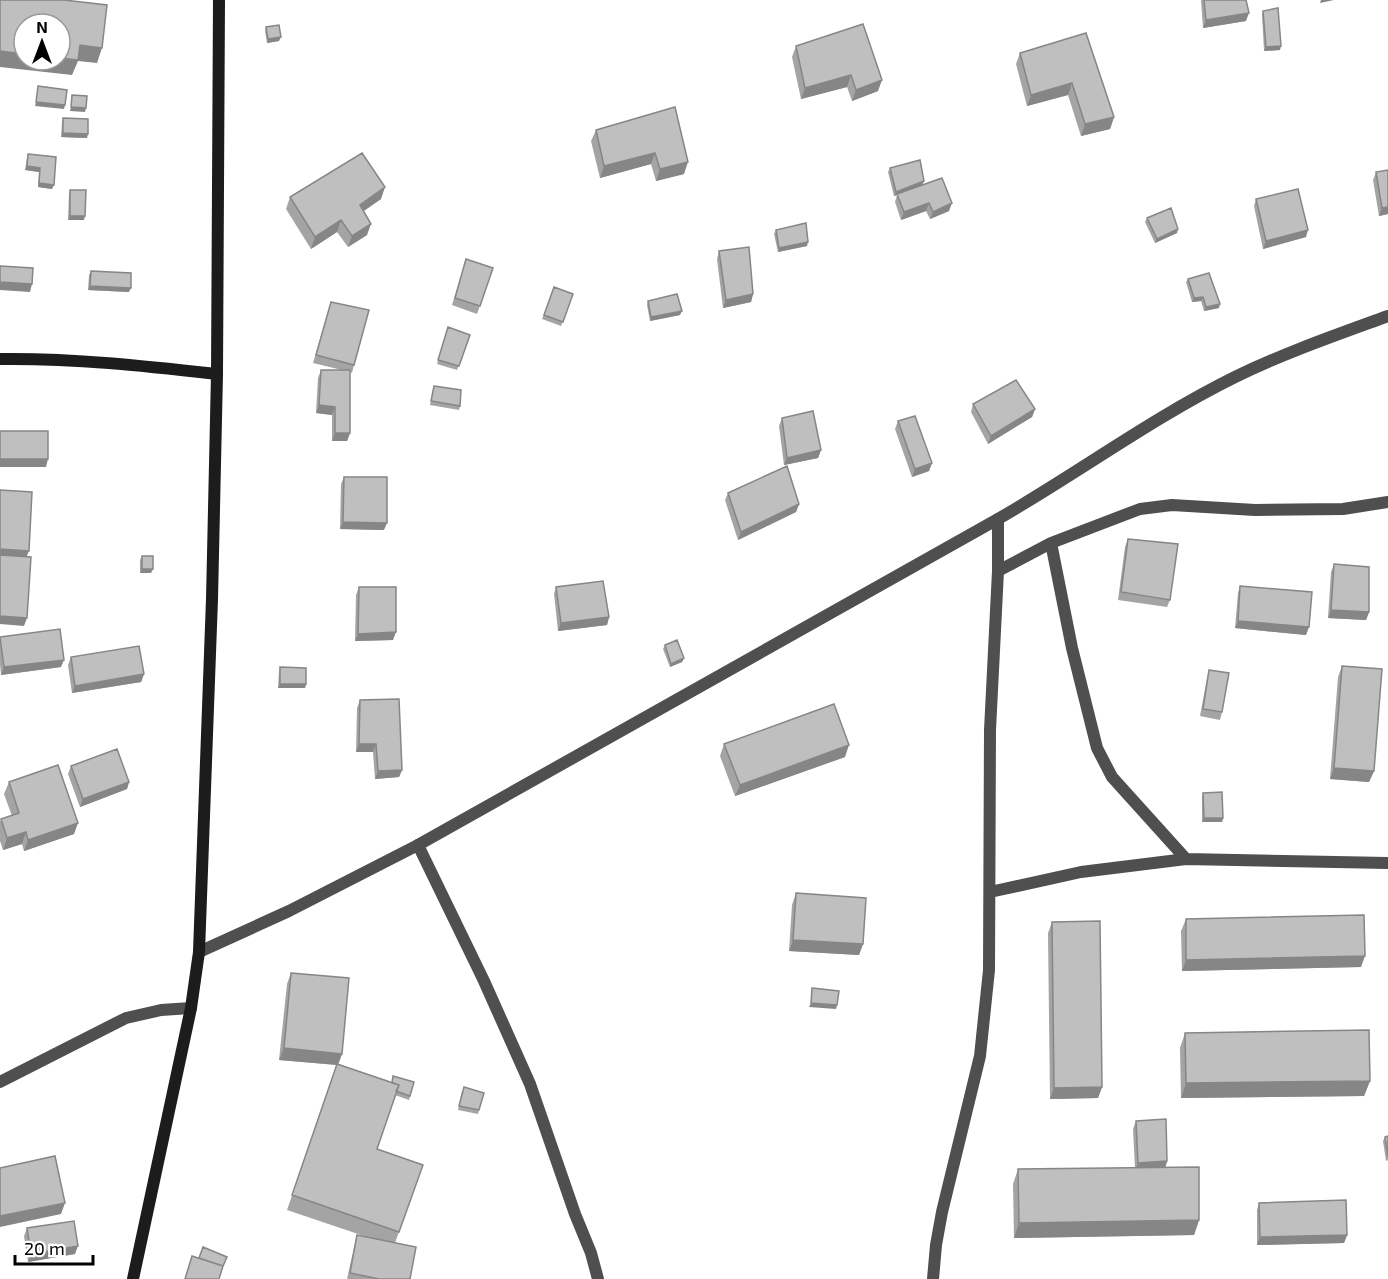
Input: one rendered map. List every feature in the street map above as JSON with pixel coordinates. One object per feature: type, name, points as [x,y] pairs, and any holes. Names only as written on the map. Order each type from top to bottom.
[{"type":"main road","points":[[133,1279],[191,1008],[199,952],[212,599],[217,374],[219,0]]},
{"type":"main road","points":[[0,359],[58,359],[217,374]]},
{"type":"street","points":[[199,952],[290,910],[418,845],[998,519],[1140,431],[1234,377],[1313,343],[1388,316]]},
{"type":"street","points":[[998,571],[1051,543],[1140,509],[1172,505],[1255,510],[1343,509],[1388,502]]},
{"type":"street","points":[[933,1279],[942,1212],[980,1056],[989,970],[990,730],[998,571],[998,519]]},
{"type":"street","points":[[1051,543],[1072,648],[1096,748],[1112,777],[1186,859]]},
{"type":"street","points":[[418,845],[484,981],[530,1084],[575,1214],[591,1253],[598,1279]]},
{"type":"street","points":[[990,892],[1081,872],[1186,859],[1388,863]]},
{"type":"street","points":[[0,1082],[126,1018],[160,1010],[191,1008]]},
{"type":"street","points":[[0,1072],[21,1071]]},
{"type":"building","points":[[0,0],[64,0],[107,5],[102,48],[80,45],[78,60],[72,59],[72,12],[12,12],[12,52],[0,51]]},
{"type":"building","points":[[1204,0],[1246,0],[1249,13],[1206,20]]},
{"type":"building","points":[[1278,8],[1281,46],[1266,47],[1263,11]]},
{"type":"building","points":[[863,24],[882,80],[856,90],[851,75],[805,88],[796,46]]},
{"type":"building","points":[[279,25],[281,37],[268,39],[266,27]]},
{"type":"building","points":[[1086,33],[1114,117],[1085,124],[1072,83],[1031,95],[1020,53]]},
{"type":"building","points":[[38,86],[67,90],[65,105],[36,102]]},
{"type":"building","points":[[72,95],[87,96],[86,108],[71,107]]},
{"type":"building","points":[[675,107],[688,162],[660,169],[655,153],[604,166],[596,130]]},
{"type":"building","points":[[63,118],[88,119],[88,134],[63,133]]},
{"type":"building","points":[[362,153],[385,187],[360,205],[371,224],[352,236],[341,220],[315,237],[290,197]]},
{"type":"building","points":[[28,154],[56,157],[54,185],[39,183],[40,168],[27,166]]},
{"type":"building","points":[[920,160],[924,181],[896,192],[890,168]]},
{"type":"building","points":[[1388,170],[1388,207],[1382,208],[1376,172]]},
{"type":"building","points":[[942,178],[952,203],[933,212],[929,203],[904,212],[897,194]]},
{"type":"building","points":[[1298,189],[1308,230],[1266,241],[1256,199]]},
{"type":"building","points":[[70,190],[86,190],[85,216],[70,216]]},
{"type":"building","points":[[1171,208],[1178,229],[1157,239],[1147,218]]},
{"type":"building","points":[[806,223],[808,242],[779,248],[776,230]]},
{"type":"building","points":[[749,247],[753,294],[726,300],[719,251]]},
{"type":"building","points":[[466,259],[493,268],[480,306],[455,298]]},
{"type":"building","points":[[0,266],[33,268],[32,284],[0,282]]},
{"type":"building","points":[[91,271],[131,273],[131,288],[90,286]]},
{"type":"building","points":[[1209,273],[1220,304],[1206,307],[1203,297],[1194,298],[1188,279]]},
{"type":"building","points":[[554,287],[573,294],[563,322],[544,315]]},
{"type":"building","points":[[677,294],[682,311],[651,317],[648,301]]},
{"type":"building","points":[[331,302],[369,310],[354,365],[316,355]]},
{"type":"building","points":[[448,327],[470,335],[459,366],[438,360]]},
{"type":"building","points":[[321,370],[350,370],[350,433],[335,433],[335,407],[319,405]]},
{"type":"building","points":[[1016,380],[1035,409],[991,436],[973,404]]},
{"type":"building","points":[[434,386],[461,390],[460,406],[431,401]]},
{"type":"building","points":[[813,411],[821,450],[787,458],[782,418]]},
{"type":"building","points":[[915,416],[932,463],[915,469],[898,421]]},
{"type":"building","points":[[0,431],[48,431],[48,459],[0,459]]},
{"type":"building","points":[[787,466],[799,504],[741,532],[728,493]]},
{"type":"building","points":[[344,477],[387,477],[387,523],[343,522]]},
{"type":"building","points":[[0,490],[32,492],[29,551],[0,549]]},
{"type":"building","points":[[1128,539],[1178,544],[1170,600],[1121,592]]},
{"type":"building","points":[[0,555],[31,557],[27,618],[0,616]]},
{"type":"building","points":[[142,556],[153,556],[153,569],[142,569]]},
{"type":"building","points":[[1334,564],[1369,567],[1369,612],[1331,610]]},
{"type":"building","points":[[603,581],[609,617],[561,623],[556,587]]},
{"type":"building","points":[[1240,586],[1312,592],[1309,627],[1238,621]]},
{"type":"building","points":[[359,587],[396,587],[396,632],[358,634]]},
{"type":"building","points":[[60,629],[64,660],[4,667],[0,637]]},
{"type":"building","points":[[677,640],[684,658],[671,664],[665,645]]},
{"type":"building","points":[[139,646],[144,674],[75,686],[71,657]]},
{"type":"building","points":[[1342,666],[1382,669],[1374,771],[1334,768]]},
{"type":"building","points":[[280,667],[306,668],[306,684],[280,684]]},
{"type":"building","points":[[1209,670],[1229,673],[1222,712],[1203,709]]},
{"type":"building","points":[[399,699],[402,770],[378,771],[376,744],[359,744],[360,700]]},
{"type":"building","points":[[834,704],[849,745],[740,785],[724,744]]},
{"type":"building","points":[[117,749],[129,782],[83,799],[71,766]]},
{"type":"building","points":[[58,765],[78,823],[28,840],[26,832],[7,838],[1,819],[19,813],[9,782]]},
{"type":"building","points":[[1222,792],[1223,818],[1204,818],[1203,793]]},
{"type":"building","points":[[796,893],[866,898],[863,944],[793,940]]},
{"type":"building","points":[[1364,915],[1365,956],[1186,960],[1186,919]]},
{"type":"building","points":[[1100,921],[1102,1087],[1054,1088],[1052,922]]},
{"type":"building","points":[[291,973],[349,978],[342,1054],[284,1048]]},
{"type":"building","points":[[812,988],[839,991],[837,1005],[811,1003]]},
{"type":"building","points":[[1369,1030],[1370,1081],[1186,1083],[1185,1033]]},
{"type":"building","points":[[337,1064],[399,1085],[377,1149],[423,1165],[399,1232],[292,1195]]},
{"type":"building","points":[[393,1076],[414,1082],[410,1096],[396,1091],[399,1085],[392,1083]]},
{"type":"building","points":[[464,1087],[484,1093],[479,1110],[459,1106]]},
{"type":"building","points":[[1166,1119],[1167,1161],[1138,1163],[1136,1121]]},
{"type":"building","points":[[1388,1136],[1388,1157],[1385,1137]]},
{"type":"building","points":[[55,1156],[65,1203],[0,1216],[0,1168]]},
{"type":"building","points":[[1199,1167],[1199,1220],[1019,1223],[1018,1169]]},
{"type":"building","points":[[1346,1200],[1347,1235],[1260,1237],[1259,1203]]},
{"type":"building","points":[[74,1221],[78,1246],[31,1254],[27,1228]]},
{"type":"building","points":[[357,1235],[416,1247],[410,1279],[379,1279],[350,1273]]},
{"type":"building","points":[[203,1247],[227,1257],[223,1266],[199,1258]]},
{"type":"building","points":[[192,1256],[223,1266],[219,1279],[185,1279]]}]
